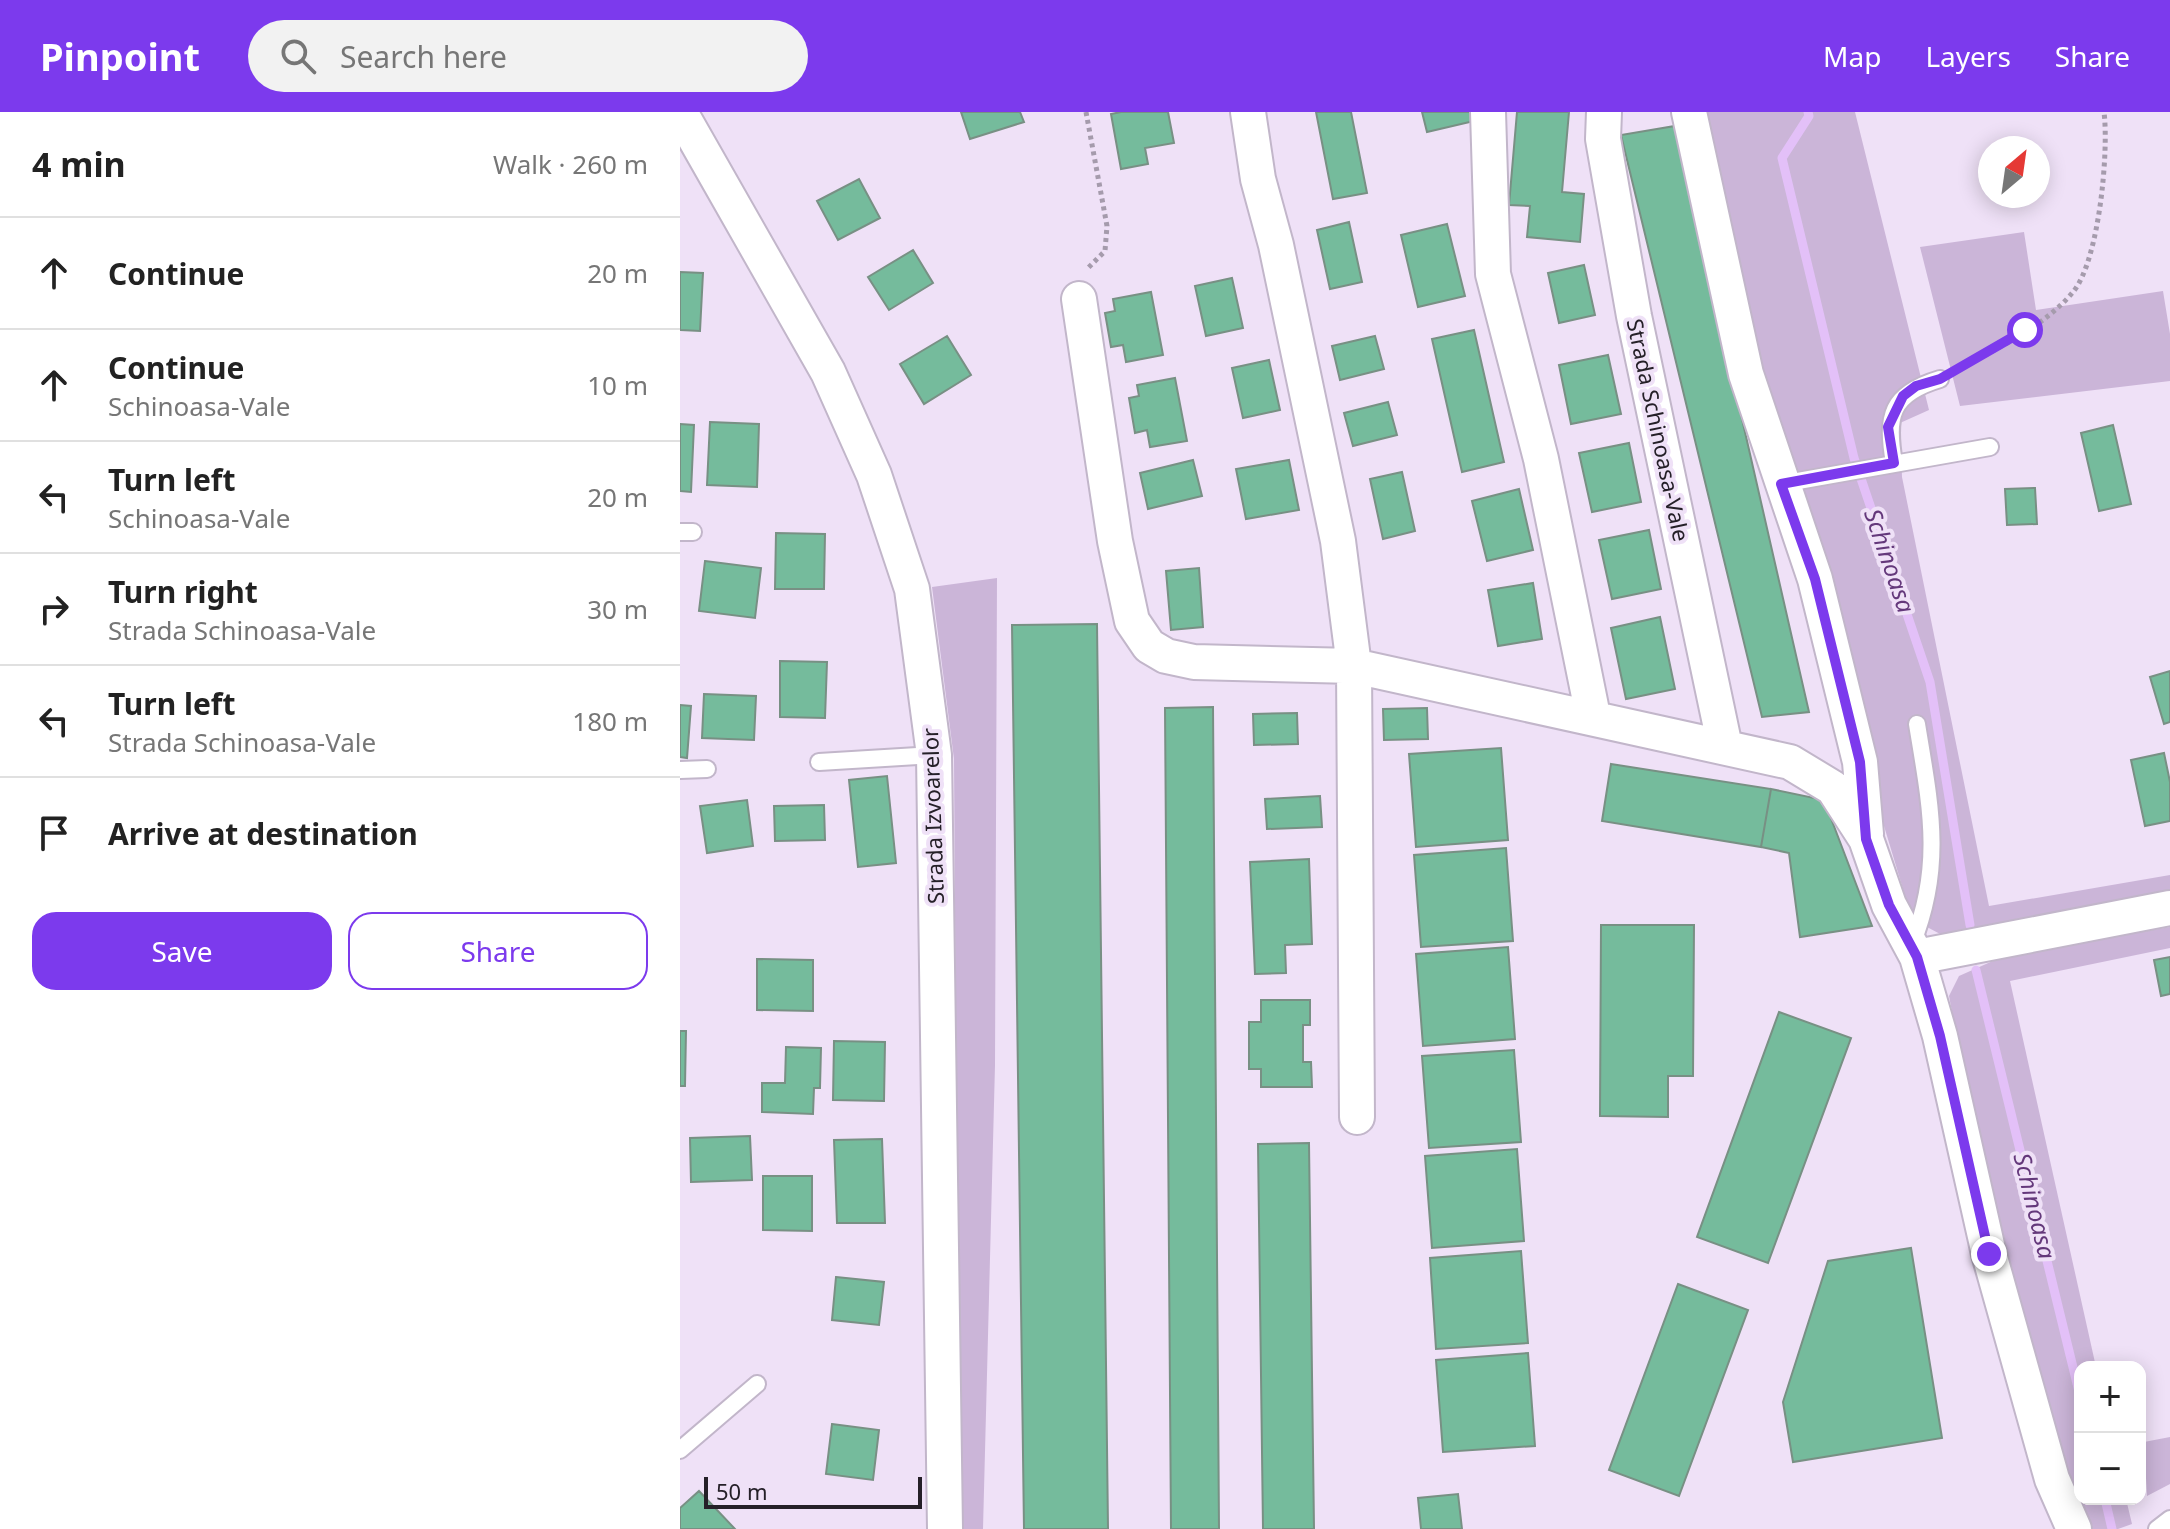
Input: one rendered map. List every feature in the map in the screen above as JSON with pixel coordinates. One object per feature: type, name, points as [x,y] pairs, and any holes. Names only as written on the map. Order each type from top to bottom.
[{"type":"street","name":"Strada Izvoarelor","points":[[680,112],[828,372],[874,475],[912,589],[934,755],[945,1529]]},
{"type":"street","points":[[1248,112],[1258,179],[1276,245],[1338,541],[1354,666],[1357,1117]]},
{"type":"street","points":[[1488,112],[1493,274],[1541,459],[1593,716]]},
{"type":"street","name":"Strada Schinoasa-Vale","points":[[1604,112],[1603,139],[1634,316],[1725,747]]},
{"type":"street","points":[[1689,112],[1746,374],[1815,579],[1860,762],[1866,839]]},
{"type":"street","points":[[1079,299],[1115,541],[1132,621],[1149,646],[1166,656],[1194,662],[1354,666],[1593,716],[1790,762],[1833,788],[1866,839],[1889,905],[1914,951],[1940,1036],[1989,1254],[2052,1479],[2074,1529]]},
{"type":"street","points":[[1914,951],[2170,908]]},
{"type":"lane","points":[[1886,465],[1888,427],[1893,412],[1916,386],[1940,379]]},
{"type":"lane","points":[[1781,484],[1990,447]]},
{"type":"lane","points":[[1914,951],[1924,915],[1934,833],[1917,724]]},
{"type":"lane","points":[[819,762],[934,755]]},
{"type":"lane","points":[[680,770],[707,769]]},
{"type":"lane","points":[[680,1450],[757,1384]]},
{"type":"lane","points":[[2157,1529],[2170,1519]]},
{"type":"path","points":[[1079,299],[1082,278],[1090,263],[1105,251],[1107,226],[1086,112]]},
{"type":"path","points":[[1940,379],[2025,330],[2075,290],[2084,271],[2104,189],[2107,145],[2104,112]]},
{"type":"shaded area","points":[[1703,112],[1855,112],[1929,410],[1900,423],[1902,477],[1989,906],[2170,875],[2170,895],[1942,935],[1912,919],[1884,826],[1850,671],[1763,383]]},
{"type":"shaded area","points":[[2024,232],[2036,310],[2163,291],[2170,334],[2170,381],[1960,406],[1920,247]]},
{"type":"shaded area","points":[[997,578],[995,1065],[983,1529],[959,1529],[954,759],[932,587]]},
{"type":"shaded area","points":[[2170,927],[2170,948],[2010,981],[2095,1361],[2074,1361],[2074,1499],[1983,1174],[1949,996],[1959,976],[2004,956]]},
{"type":"shaded area","points":[[2170,1437],[2170,1484],[2147,1496],[2146,1478],[2146,1442]]},
{"type":"shaded area","points":[[2076,1505],[2127,1505],[2132,1524],[2118,1529],[2092,1529],[2079,1517]]},
{"type":"building","points":[[961,112],[1020,112],[1024,122],[970,139]]},
{"type":"building","points":[[1168,112],[1174,143],[1145,148],[1148,164],[1121,169],[1111,114]]},
{"type":"building","points":[[1316,112],[1351,112],[1367,193],[1333,199]]},
{"type":"building","points":[[1422,112],[1472,112],[1474,121],[1427,132]]},
{"type":"building","points":[[1517,112],[1569,112],[1562,192],[1584,194],[1580,242],[1527,237],[1530,206],[1509,205]]},
{"type":"building","points":[[1675,126],[1809,712],[1762,717],[1621,135]]},
{"type":"building","points":[[859,179],[880,218],[838,240],[817,201]]},
{"type":"building","points":[[1349,222],[1362,282],[1330,289],[1317,230]]},
{"type":"building","points":[[1447,224],[1465,296],[1418,307],[1401,235]]},
{"type":"building","points":[[913,250],[933,283],[889,310],[868,277]]},
{"type":"building","points":[[1584,265],[1595,315],[1559,323],[1548,273]]},
{"type":"building","points":[[680,272],[703,273],[700,331],[680,330]]},
{"type":"building","points":[[1232,278],[1243,328],[1206,336],[1195,286]]},
{"type":"building","points":[[1151,292],[1163,355],[1126,362],[1123,345],[1111,347],[1105,313],[1115,311],[1113,299]]},
{"type":"building","points":[[1474,330],[1504,462],[1462,472],[1432,339]]},
{"type":"building","points":[[947,336],[971,375],[924,404],[900,364]]},
{"type":"building","points":[[1375,336],[1384,369],[1340,380],[1332,346]]},
{"type":"building","points":[[1608,355],[1621,414],[1571,424],[1559,365]]},
{"type":"building","points":[[1269,360],[1280,410],[1243,418],[1232,368]]},
{"type":"building","points":[[1175,378],[1187,441],[1150,447],[1147,430],[1135,433],[1129,398],[1139,396],[1137,385]]},
{"type":"building","points":[[1388,402],[1397,435],[1353,446],[1344,413]]},
{"type":"building","points":[[710,422],[759,424],[757,487],[707,485]]},
{"type":"building","points":[[680,424],[694,425],[691,492],[680,491]]},
{"type":"building","points":[[2113,425],[2131,504],[2099,511],[2081,433]]},
{"type":"building","points":[[1629,443],[1641,502],[1592,512],[1579,453]]},
{"type":"building","points":[[1193,460],[1202,496],[1148,509],[1140,473]]},
{"type":"building","points":[[1289,460],[1299,510],[1246,519],[1236,469]]},
{"type":"building","points":[[1402,472],[1415,531],[1383,539],[1370,479]]},
{"type":"building","points":[[2035,488],[2037,524],[2007,525],[2005,489]]},
{"type":"building","points":[[1519,489],[1533,550],[1487,561],[1472,501]]},
{"type":"building","points":[[1649,530],[1661,589],[1612,599],[1599,540]]},
{"type":"building","points":[[776,533],[825,534],[824,589],[775,589]]},
{"type":"building","points":[[705,561],[761,568],[755,618],[699,611]]},
{"type":"building","points":[[1199,568],[1203,627],[1171,630],[1166,571]]},
{"type":"building","points":[[1533,583],[1542,639],[1498,646],[1488,590]]},
{"type":"building","points":[[1660,617],[1675,689],[1626,699],[1611,628]]},
{"type":"building","points":[[1097,624],[1108,1529],[1024,1529],[1012,625]]},
{"type":"building","points":[[780,661],[827,662],[825,718],[780,717]]},
{"type":"building","points":[[2170,671],[2170,722],[2164,724],[2150,677]]},
{"type":"building","points":[[704,694],[756,696],[754,740],[702,738]]},
{"type":"building","points":[[680,705],[691,706],[687,758],[680,757]]},
{"type":"building","points":[[1213,707],[1219,1529],[1171,1529],[1165,708]]},
{"type":"building","points":[[1427,708],[1428,739],[1384,740],[1383,709]]},
{"type":"building","points":[[1297,713],[1298,744],[1254,745],[1253,714]]},
{"type":"building","points":[[1501,748],[1508,840],[1416,847],[1409,754]]},
{"type":"building","points":[[2164,753],[2170,782],[2170,821],[2145,826],[2131,760]]},
{"type":"building","points":[[1611,764],[1771,789],[1761,847],[1602,821]]},
{"type":"building","points":[[887,776],[896,863],[858,867],[849,780]]},
{"type":"building","points":[[1771,789],[1824,800],[1872,926],[1800,937],[1789,853],[1761,847]]},
{"type":"building","points":[[1320,796],[1322,827],[1267,829],[1265,799]]},
{"type":"building","points":[[747,800],[753,846],[707,853],[700,806]]},
{"type":"building","points":[[824,805],[825,840],[775,841],[774,806]]},
{"type":"building","points":[[1506,848],[1513,941],[1421,947],[1414,855]]},
{"type":"building","points":[[1309,859],[1312,944],[1285,945],[1286,973],[1255,974],[1250,862]]},
{"type":"building","points":[[1601,925],[1694,925],[1693,1076],[1668,1076],[1668,1117],[1600,1116]]},
{"type":"building","points":[[1508,947],[1515,1039],[1423,1046],[1416,954]]},
{"type":"building","points":[[2170,957],[2170,994],[2161,996],[2154,960]]},
{"type":"building","points":[[757,959],[813,960],[813,1011],[757,1010]]},
{"type":"building","points":[[1261,1000],[1310,1000],[1310,1025],[1303,1025],[1303,1062],[1311,1062],[1312,1087],[1261,1087],[1261,1069],[1249,1069],[1249,1022],[1261,1022]]},
{"type":"building","points":[[1779,1012],[1851,1038],[1768,1263],[1697,1237]]},
{"type":"building","points":[[680,1031],[686,1031],[685,1086],[680,1086]]},
{"type":"building","points":[[834,1041],[885,1042],[884,1101],[833,1100]]},
{"type":"building","points":[[786,1047],[821,1048],[820,1088],[814,1088],[813,1114],[762,1112],[762,1083],[785,1083]]},
{"type":"building","points":[[1514,1050],[1521,1142],[1429,1148],[1422,1056]]},
{"type":"building","points":[[750,1136],[752,1180],[691,1182],[690,1138]]},
{"type":"building","points":[[882,1139],[885,1223],[837,1223],[834,1140]]},
{"type":"building","points":[[1309,1143],[1314,1529],[1263,1529],[1258,1144]]},
{"type":"building","points":[[1517,1149],[1524,1241],[1432,1248],[1425,1156]]},
{"type":"building","points":[[763,1176],[812,1176],[812,1231],[763,1230]]},
{"type":"building","points":[[1911,1248],[1942,1438],[1793,1462],[1783,1402],[1828,1261]]},
{"type":"building","points":[[1521,1251],[1528,1343],[1436,1349],[1430,1258]]},
{"type":"building","points":[[836,1277],[884,1282],[879,1325],[832,1320]]},
{"type":"building","points":[[1678,1284],[1748,1310],[1679,1496],[1609,1470]]},
{"type":"building","points":[[1528,1353],[1535,1446],[1443,1452],[1436,1360]]},
{"type":"building","points":[[832,1424],[879,1430],[873,1480],[826,1474]]},
{"type":"building","points":[[699,1491],[735,1529],[680,1529],[680,1508]]},
{"type":"building","points":[[1458,1494],[1462,1529],[1421,1529],[1418,1498]]},
{"type":"waterway","name":"Schinoasa","points":[[1808,112],[1809,116],[1782,158],[1854,458],[1930,682],[1970,925]]},
{"type":"waterway","name":"Schinoasa","points":[[1976,970],[2074,1371]]},
{"type":"waterway","name":"Schinoasa","points":[[2106,1505],[2112,1529]]},
{"type":"route","points":[[1989,1254],[1940,1036],[1917,957],[1889,905],[1866,839],[1860,762],[1815,579],[1781,484],[1894,463],[1888,427],[1903,396],[1916,386],[1940,379],[1982,357],[2025,330]]}]
